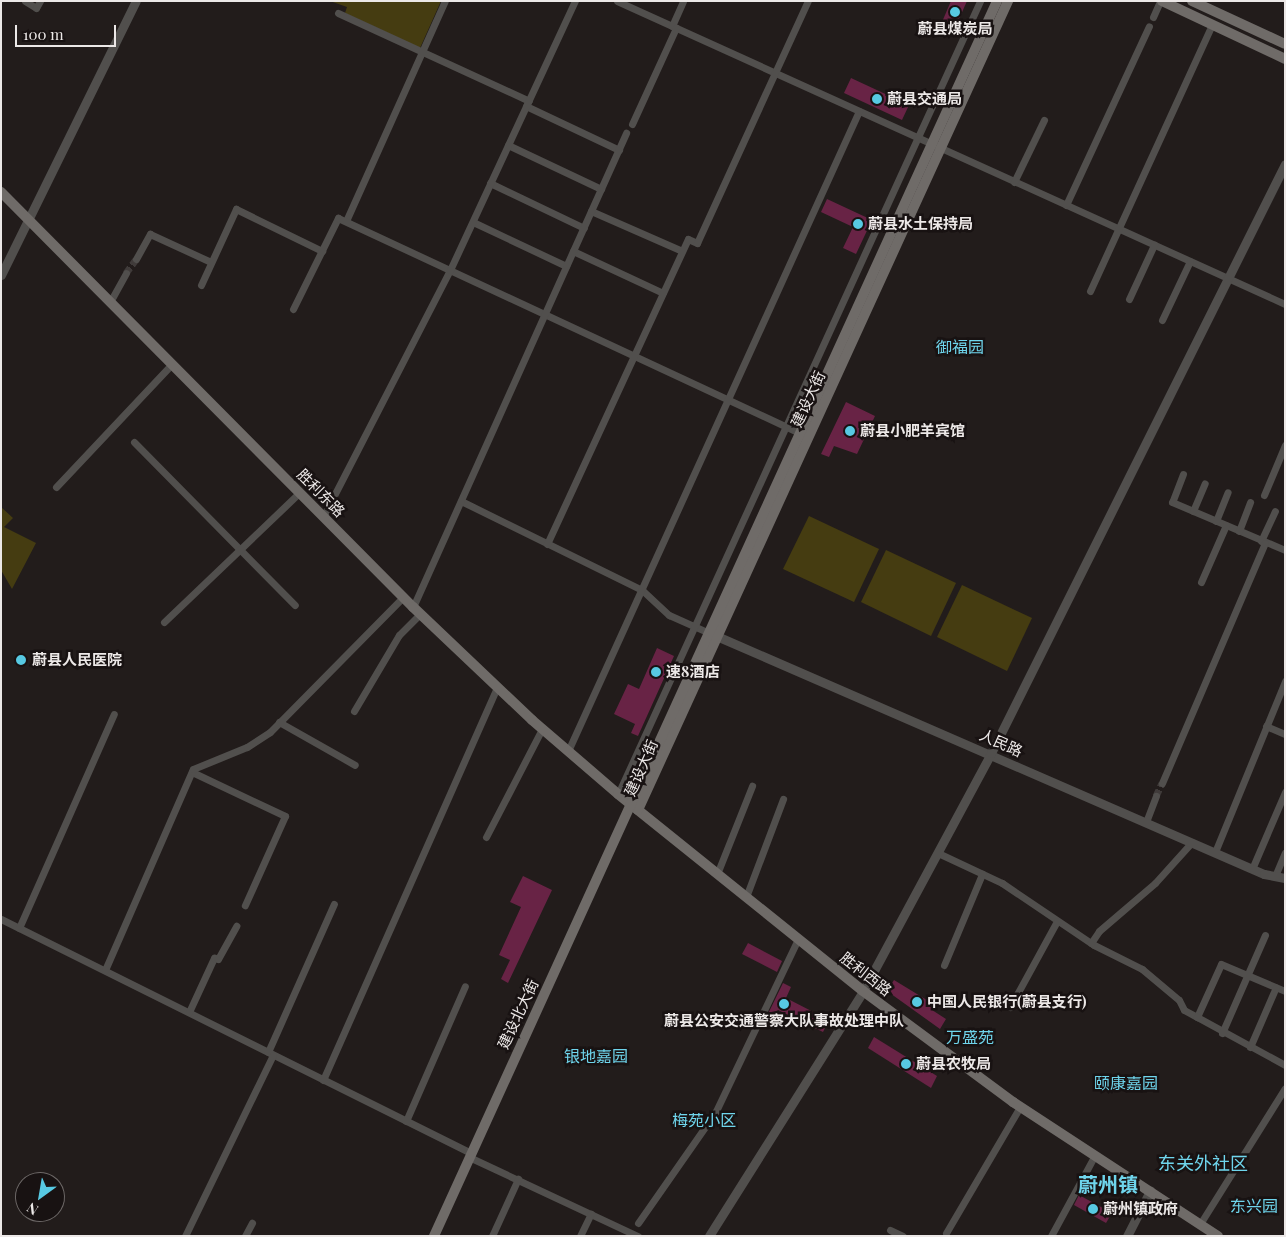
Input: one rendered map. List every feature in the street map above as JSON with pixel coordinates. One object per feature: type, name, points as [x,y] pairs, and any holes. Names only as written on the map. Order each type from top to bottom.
[{"type":"main road","name":"建设大街","points":[[937,146],[997,1]]},
{"type":"main road","name":"建设大街","points":[[634,808],[802,434],[937,146],[1008,1]]},
{"type":"main road","points":[[1161,1],[1285,59]]},
{"type":"main road","points":[[1192,1],[1285,44]]},
{"type":"main road","name":"胜利东路","points":[[1,192],[416,611],[542,729],[634,808]]},
{"type":"main road","name":"胜利西路","points":[[634,808],[863,991],[1020,1106],[1218,1236]]},
{"type":"main road","name":"建设北大街","points":[[438,1234],[470,1155],[634,808]]},
{"type":"street","points":[[25,1],[36,8],[40,1]]},
{"type":"street","points":[[1,275],[136,1]]},
{"type":"street","points":[[346,221],[445,1]]},
{"type":"street","points":[[323,517],[450,270],[575,1]]},
{"type":"street","points":[[618,1],[1285,304]]},
{"type":"street","points":[[632,124],[674,27],[683,1]]},
{"type":"street","points":[[547,544],[682,251],[688,239],[697,243],[808,1]]},
{"type":"street","points":[[618,794],[696,627],[980,1]]},
{"type":"street","points":[[1153,17],[1161,1]]},
{"type":"street","points":[[338,13],[422,52],[619,150]]},
{"type":"street","points":[[1090,291],[1212,24]]},
{"type":"street","points":[[1066,205],[1149,26]]},
{"type":"street","points":[[568,751],[859,111]]},
{"type":"street","points":[[1014,182],[1044,120]]},
{"type":"street","points":[[354,711],[399,635],[416,611],[460,501],[626,134]]},
{"type":"street","points":[[508,145],[601,189]]},
{"type":"street","points":[[709,1236],[863,991],[992,753],[1226,278],[1285,164]]},
{"type":"street","points":[[490,184],[584,228]]},
{"type":"street","points":[[201,285],[236,209],[322,252]]},
{"type":"street","points":[[591,212],[682,251]]},
{"type":"street","points":[[293,309],[338,218],[802,434]]},
{"type":"street","points":[[473,222],[566,266]]},
{"type":"street","points":[[136,258],[150,234],[211,262]]},
{"type":"street","points":[[1129,300],[1154,245]]},
{"type":"street","points":[[573,251],[663,293]]},
{"type":"street","points":[[1162,320],[1190,261]]},
{"type":"street","points":[[110,302],[126,273]]},
{"type":"street","points":[[56,487],[172,364]]},
{"type":"street","points":[[134,442],[295,605]]},
{"type":"street","points":[[1264,495],[1285,445]]},
{"type":"street","points":[[1183,474],[1172,502],[1263,542],[1284,549]]},
{"type":"street","points":[[1193,511],[1205,483]]},
{"type":"street","points":[[1216,521],[1228,492]]},
{"type":"street","points":[[164,622],[299,493]]},
{"type":"street","points":[[460,501],[642,590],[669,614],[712,634]]},
{"type":"street","points":[[1239,531],[1250,502]]},
{"type":"street","points":[[1162,783],[1263,542],[1274,511]]},
{"type":"street","points":[[1201,582],[1226,525]]},
{"type":"street","points":[[106,970],[192,772],[247,747],[279,722],[403,597]]},
{"type":"street","name":"人民路","points":[[712,634],[992,753],[1252,869],[1285,878]]},
{"type":"street","points":[[1215,852],[1285,681]]},
{"type":"street","points":[[323,1080],[497,687]]},
{"type":"street","points":[[19,928],[114,714]]},
{"type":"street","points":[[279,722],[355,765]]},
{"type":"street","points":[[1266,726],[1285,734]]},
{"type":"street","points":[[486,837],[542,729]]},
{"type":"street","points":[[192,772],[285,816],[245,905]]},
{"type":"street","points":[[716,874],[752,786]]},
{"type":"street","points":[[1252,869],[1285,792]]},
{"type":"street","points":[[1146,822],[1156,796]]},
{"type":"street","points":[[746,897],[784,799]]},
{"type":"street","points":[[1091,942],[1155,883],[1192,842]]},
{"type":"street","points":[[938,853],[982,874],[1091,942],[1142,968],[1179,1000],[1184,1010],[1222,1033],[1285,1065]]},
{"type":"street","points":[[1275,876],[1285,853]]},
{"type":"street","points":[[944,965],[982,874]]},
{"type":"street","points":[[185,1236],[271,1053],[334,904]]},
{"type":"street","points":[[1,919],[190,1012],[518,1179],[638,1236]]},
{"type":"street","points":[[1010,1007],[1057,921]]},
{"type":"street","points":[[190,1012],[214,958],[218,959],[236,926]]},
{"type":"street","points":[[1222,1033],[1265,936]]},
{"type":"street","points":[[638,1223],[716,1111],[798,939]]},
{"type":"street","points":[[1197,1017],[1221,964],[1285,991]]},
{"type":"street","points":[[406,1121],[465,986]]},
{"type":"street","points":[[1250,1047],[1276,987]]},
{"type":"street","points":[[1200,1224],[1285,1088]]},
{"type":"street","points":[[946,1233],[1020,1106]]},
{"type":"street","points":[[1051,1236],[1095,1155]]},
{"type":"street","points":[[492,1236],[518,1179]]},
{"type":"street","points":[[1127,1236],[1150,1191]]},
{"type":"street","points":[[580,1236],[591,1213]]},
{"type":"street","points":[[245,1236],[252,1224]]},
{"type":"street","points":[[890,1230],[903,1236]]},
{"type":"shaded area","points":[[330,1],[441,1],[420,48],[345,13],[347,7]]},
{"type":"shaded area","points":[[1,507],[13,518],[4,527],[36,543],[12,589],[1,570]]},
{"type":"shaded area","points":[[809,516],[879,549],[854,602],[783,569]]},
{"type":"shaded area","points":[[886,550],[956,583],[931,636],[861,602]]},
{"type":"shaded area","points":[[962,585],[1032,618],[1007,671],[937,637]]},
{"type":"building","name":"蔚县煤炭局","points":[[951,1],[967,1],[955,28],[942,22]]},
{"type":"building","name":"蔚县交通局","points":[[851,78],[909,105],[902,120],[844,93]]},
{"type":"building","name":"蔚县水土保持局","points":[[827,199],[872,220],[856,254],[843,248],[853,227],[821,212]]},
{"type":"building","name":"蔚县小肥羊宾馆","points":[[846,402],[875,416],[857,454],[834,446],[829,457],[821,454]]},
{"type":"building","points":[[657,648],[674,656],[638,736],[631,733],[635,724],[614,714],[628,684],[639,689]]},
{"type":"building","points":[[523,876],[552,890],[508,983],[501,979],[510,960],[499,955],[521,907],[510,902]]},
{"type":"building","points":[[748,943],[782,961],[777,972],[742,954]]},
{"type":"building","name":"中国人民银行(蔚县支行)","points":[[894,980],[935,1005],[932,1010],[946,1019],[940,1029],[887,991]]},
{"type":"building","name":"蔚县公安交通警察大队事故处理中队","points":[[783,983],[791,987],[786,998],[829,1020],[823,1032],[778,1010],[773,1019],[767,1016]]},
{"type":"building","name":"蔚县农牧局","points":[[874,1037],[937,1076],[931,1088],[868,1048]]},
{"type":"building","name":"蔚州镇政府","points":[[1079,1195],[1112,1213],[1106,1223],[1074,1205]]},
{"type":"tunnel","points":[[126,273],[136,259]]},
{"type":"tunnel","points":[[1156,796],[1162,783]]},
{"type":"place","name":"蔚县煤炭局","points":[[955,12]]},
{"type":"place","name":"蔚县交通局","points":[[877,99]]},
{"type":"place","name":"蔚县水土保持局","points":[[858,224]]},
{"type":"place","name":"蔚县小肥羊宾馆","points":[[850,431]]},
{"type":"place","name":"蔚县人民医院","points":[[21,660]]},
{"type":"place","name":"速8酒店","points":[[656,672]]},
{"type":"place","name":"中国人民银行(蔚县支行)","points":[[917,1002]]},
{"type":"place","name":"蔚县公安交通警察大队事故处理中队","points":[[784,1004]]},
{"type":"place","name":"蔚县农牧局","points":[[906,1064]]},
{"type":"place","name":"蔚州镇政府","points":[[1093,1209]]},
{"type":"district","name":"御福园","points":[[960,347]]},
{"type":"district","name":"万盛苑","points":[[970,1037]]},
{"type":"district","name":"银地嘉园","points":[[596,1056]]},
{"type":"district","name":"颐康嘉园","points":[[1126,1083]]},
{"type":"district","name":"梅苑小区","points":[[704,1120]]},
{"type":"district","name":"东关外社区","points":[[1203,1163]]},
{"type":"district","name":"蔚州镇","points":[[1108,1183]]},
{"type":"district","name":"东兴园","points":[[1254,1206]]}]
